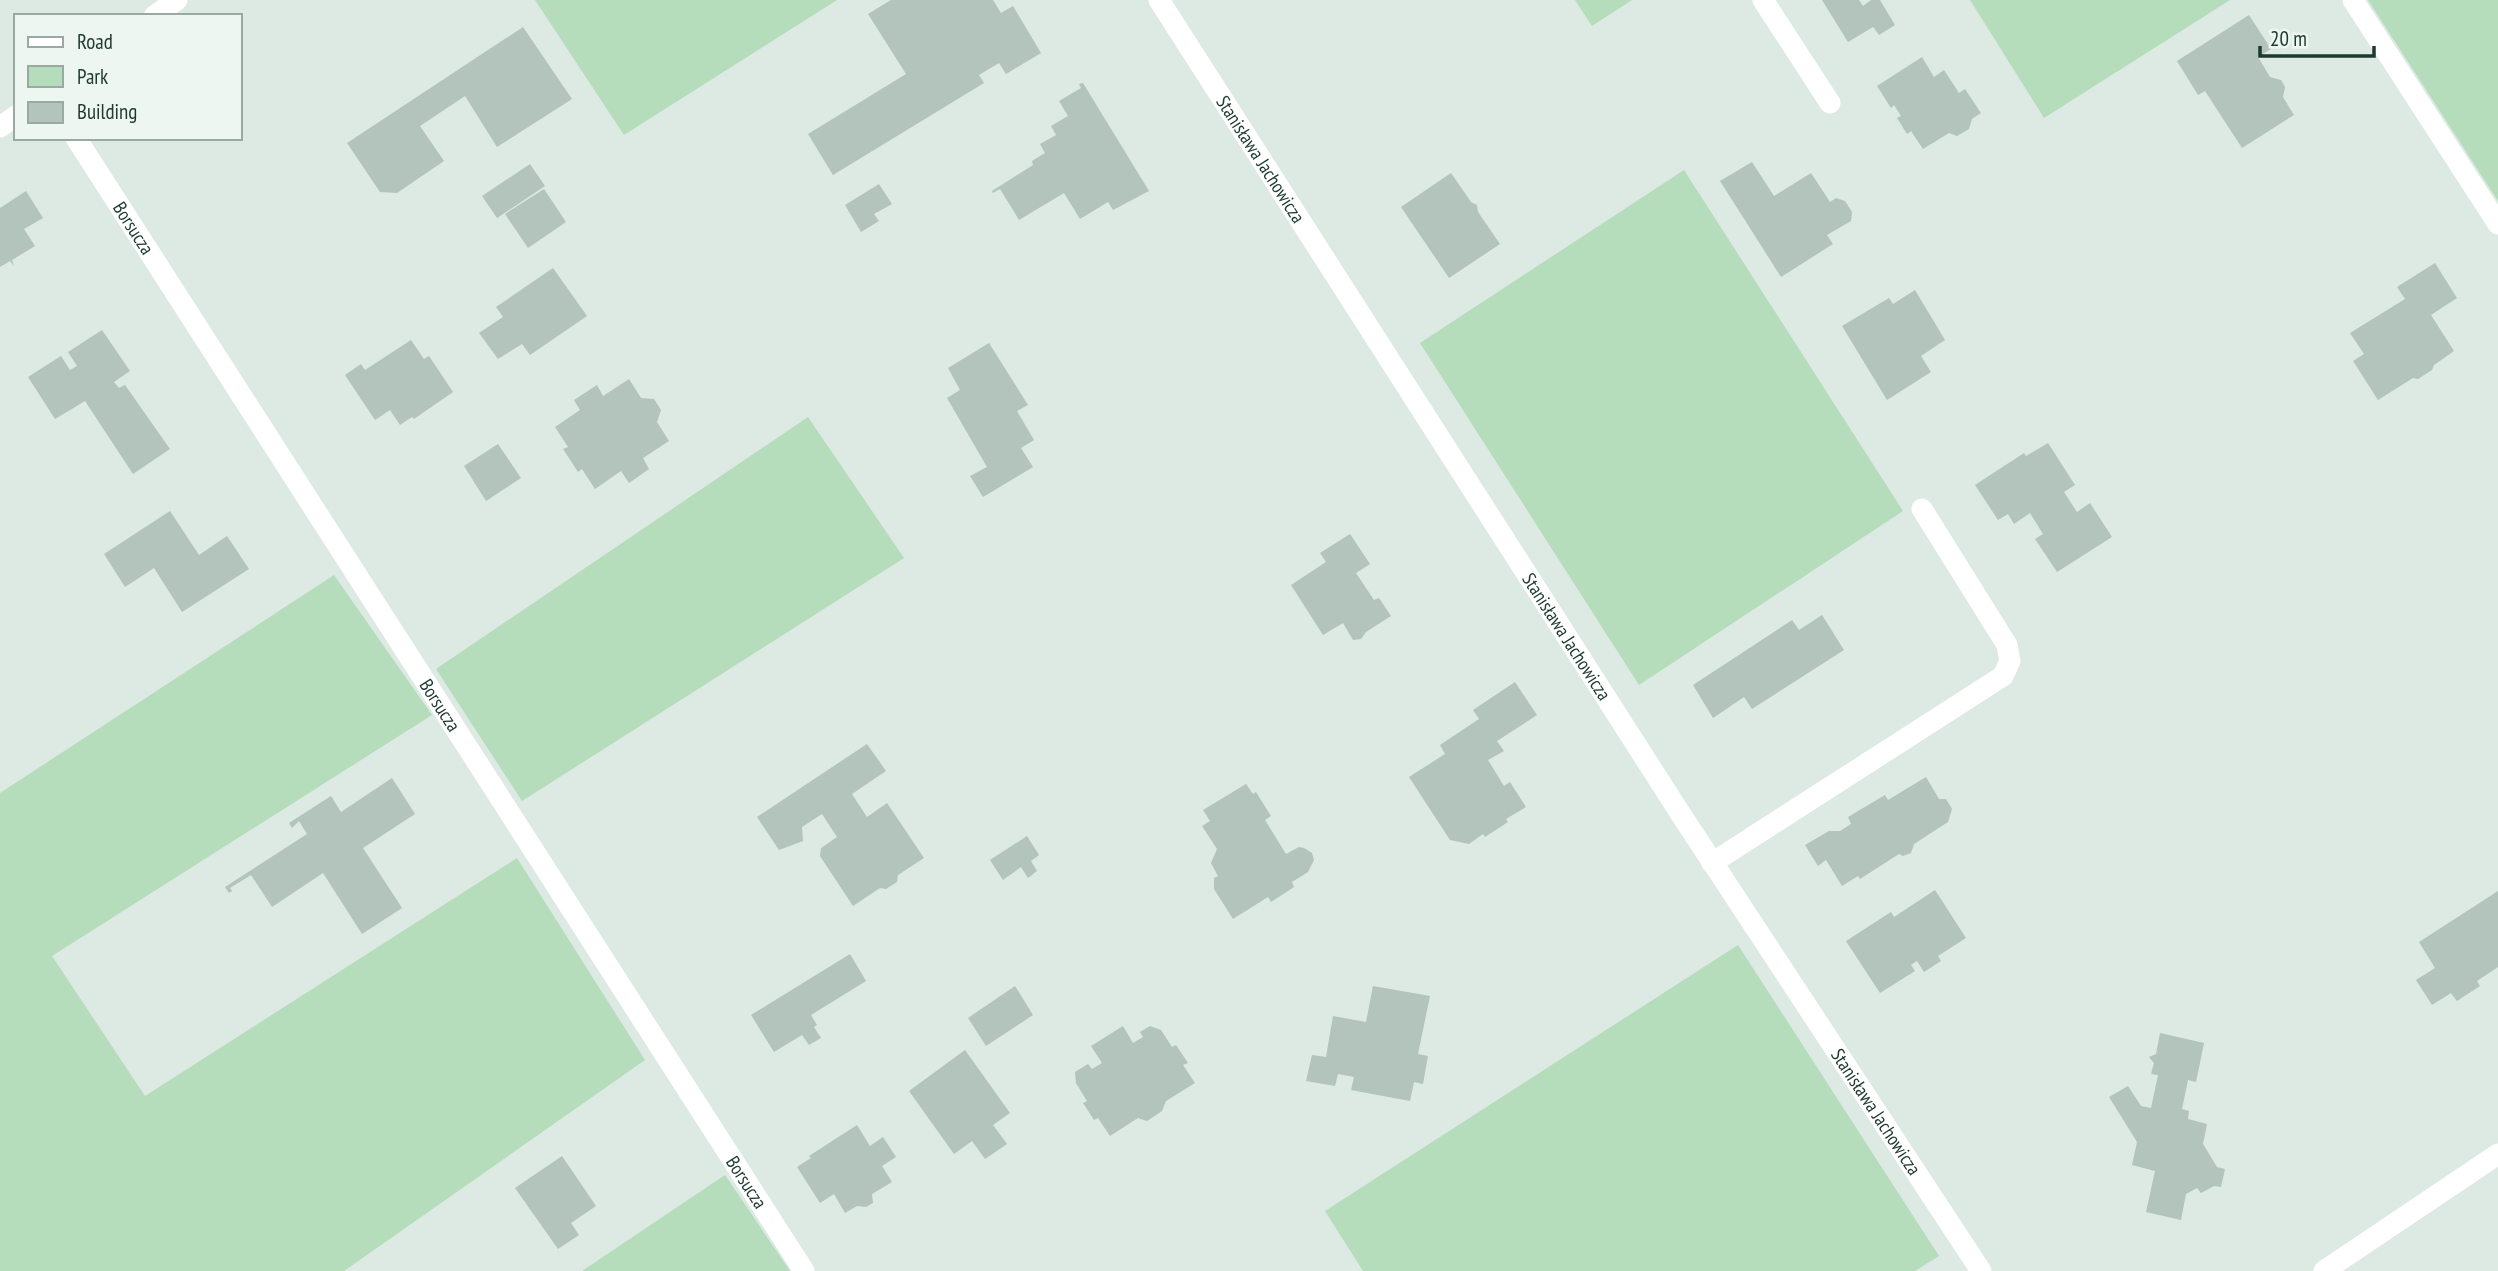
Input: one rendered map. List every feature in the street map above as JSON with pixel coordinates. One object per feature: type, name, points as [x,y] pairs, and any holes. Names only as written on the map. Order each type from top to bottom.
[{"type":"street","points":[[158,14],[177,0]]},
{"type":"street","name":"Stanisława Jachowicza","points":[[1159,0],[1712,863],[1981,1271]]},
{"type":"street","points":[[1763,0],[1830,103]]},
{"type":"street","points":[[2353,0],[2498,224]]},
{"type":"street","name":"Borsucza","points":[[77,140],[804,1271]]},
{"type":"street","points":[[1712,863],[2003,676],[2010,661],[2007,645],[1922,509]]},
{"type":"street","points":[[2324,1271],[2498,1154]]},
{"type":"green space","points":[[535,0],[837,0],[624,135]]},
{"type":"green space","points":[[1575,0],[1632,0],[1592,26]]},
{"type":"green space","points":[[1970,0],[2230,0],[2044,118]]},
{"type":"green space","points":[[2368,0],[2498,0],[2498,201]]},
{"type":"green space","points":[[1684,170],[1903,511],[1639,685],[1420,343]]},
{"type":"green space","points":[[808,417],[904,558],[522,801],[436,669]]},
{"type":"green space","points":[[334,575],[432,715],[52,956],[145,1096],[517,858],[645,1060],[344,1271],[0,1271],[0,793]]},
{"type":"green space","points":[[1738,945],[1939,1256],[1915,1271],[1363,1271],[1325,1211]]},
{"type":"green space","points":[[725,1175],[790,1271],[582,1271]]},
{"type":"building","points":[[891,0],[993,0],[1001,13],[1013,6],[1041,53],[1006,74],[999,63],[979,75],[984,83],[833,175],[808,134],[906,74],[868,14]]},
{"type":"building","points":[[1822,0],[1859,0],[1863,6],[1871,0],[1880,0],[1895,25],[1879,35],[1873,27],[1848,42]]},
{"type":"building","points":[[2249,15],[2271,49],[2258,57],[2270,77],[2281,80],[2285,87],[2283,97],[2294,115],[2242,148],[2205,91],[2198,95],[2177,61]]},
{"type":"building","points":[[523,27],[572,99],[497,147],[465,96],[420,126],[444,161],[397,193],[380,192],[347,143]]},
{"type":"building","points":[[1922,57],[1934,77],[1944,70],[1959,93],[1965,89],[1981,113],[1972,119],[1969,129],[1957,136],[1949,133],[1923,149],[1911,131],[1907,134],[1897,118],[1901,116],[1894,105],[1891,108],[1877,86]]},
{"type":"building","points":[[1083,83],[1149,191],[1113,210],[1108,202],[1080,219],[1064,193],[1019,220],[1000,189],[993,193],[992,191],[1033,165],[1032,161],[1045,153],[1040,144],[1056,135],[1051,126],[1068,116],[1059,101],[1081,88],[1079,84]]},
{"type":"building","points":[[1752,162],[1774,196],[1811,173],[1830,202],[1836,198],[1845,201],[1852,212],[1851,221],[1827,235],[1833,244],[1781,277],[1720,181]]},
{"type":"building","points":[[530,164],[545,186],[497,218],[482,196]]},
{"type":"building","points":[[1451,173],[1471,202],[1477,205],[1478,212],[1500,244],[1449,278],[1401,207]]},
{"type":"building","points":[[879,184],[892,204],[874,214],[879,221],[861,232],[845,205]]},
{"type":"building","points":[[544,189],[566,222],[528,248],[505,214]]},
{"type":"building","points":[[26,191],[43,218],[24,229],[35,246],[12,260],[14,266],[10,261],[0,267],[0,208]]},
{"type":"building","points":[[2435,263],[2457,298],[2431,315],[2454,351],[2434,365],[2432,370],[2418,379],[2413,378],[2378,400],[2353,361],[2364,354],[2350,333],[2405,299],[2397,287]]},
{"type":"building","points":[[553,268],[587,316],[530,355],[522,344],[498,359],[479,333],[503,317],[496,307]]},
{"type":"building","points":[[1915,290],[1945,340],[1921,356],[1931,372],[1887,400],[1842,326],[1889,298],[1893,304]]},
{"type":"building","points":[[102,330],[130,371],[114,382],[119,388],[125,385],[170,449],[133,474],[85,401],[55,419],[28,377],[61,356],[70,370],[77,366],[68,352]]},
{"type":"building","points":[[411,340],[424,359],[429,356],[453,392],[414,419],[412,417],[400,425],[390,410],[375,420],[345,375],[361,364],[365,370]]},
{"type":"building","points":[[989,343],[1028,405],[1017,411],[1034,440],[1021,448],[1033,467],[983,497],[970,476],[987,467],[947,398],[960,390],[948,368]]},
{"type":"building","points":[[629,379],[641,398],[654,399],[661,410],[657,422],[669,441],[643,458],[649,469],[629,483],[621,471],[595,489],[582,469],[578,472],[563,449],[568,447],[555,427],[580,410],[574,400],[597,385],[603,396]]},
{"type":"building","points":[[2048,443],[2075,485],[2064,492],[2077,512],[2090,503],[2112,537],[2057,572],[2035,539],[2043,534],[2030,513],[2014,524],[2008,514],[1998,520],[1975,485],[2024,453],[2026,456]]},
{"type":"building","points":[[498,444],[521,478],[486,501],[464,466]]},
{"type":"building","points":[[170,511],[199,555],[227,536],[249,569],[182,612],[154,568],[125,587],[104,554]]},
{"type":"building","points":[[1350,534],[1370,564],[1356,573],[1374,600],[1379,598],[1391,616],[1366,632],[1361,639],[1353,640],[1343,623],[1323,635],[1291,585],[1326,562],[1320,553]]},
{"type":"building","points":[[1822,615],[1844,650],[1752,709],[1744,697],[1713,718],[1693,685],[1792,620],[1799,630]]},
{"type":"building","points":[[1515,682],[1537,715],[1497,741],[1504,751],[1488,760],[1504,786],[1510,782],[1526,807],[1506,819],[1508,822],[1485,837],[1483,834],[1469,844],[1450,840],[1409,777],[1445,754],[1440,745],[1479,719],[1473,710]]},
{"type":"building","points":[[867,744],[886,771],[852,794],[867,817],[887,803],[924,858],[898,875],[897,882],[886,889],[880,888],[853,906],[820,856],[821,848],[837,837],[822,814],[802,827],[803,841],[779,850],[757,817]]},
{"type":"building","points":[[1926,777],[1939,799],[1946,799],[1952,809],[1948,822],[1914,844],[1911,853],[1903,856],[1899,854],[1860,879],[1858,876],[1842,886],[1826,860],[1818,866],[1805,845],[1829,831],[1840,831],[1851,824],[1848,817],[1885,795],[1888,800]]},
{"type":"building","points":[[392,778],[415,814],[363,848],[402,908],[362,934],[323,873],[272,907],[251,875],[230,888],[232,891],[229,893],[225,887],[307,834],[299,821],[292,828],[289,823],[331,796],[341,812]]},
{"type":"building","points":[[1246,784],[1253,794],[1256,792],[1271,816],[1265,820],[1286,854],[1299,847],[1304,848],[1312,853],[1314,860],[1308,872],[1292,882],[1294,887],[1271,902],[1268,897],[1233,919],[1214,889],[1214,878],[1218,876],[1211,863],[1217,849],[1202,826],[1210,821],[1203,810]]},
{"type":"building","points":[[1027,836],[1039,855],[1031,861],[1037,871],[1028,878],[1021,867],[1003,880],[990,860]]},
{"type":"building","points":[[1935,890],[1966,938],[1938,956],[1941,961],[1924,972],[1917,961],[1911,965],[1915,971],[1880,993],[1846,941],[1891,912],[1894,917]]},
{"type":"building","points":[[2498,891],[2498,967],[2477,981],[2480,986],[2457,1001],[2451,993],[2432,1005],[2416,980],[2435,968],[2419,942]]},
{"type":"building","points":[[850,954],[866,981],[811,1015],[821,1038],[809,1045],[802,1035],[774,1052],[751,1015]]},
{"type":"building","points":[[1015,986],[1033,1015],[986,1046],[968,1018]]},
{"type":"building","points":[[1373,986],[1430,996],[1418,1054],[1428,1056],[1423,1084],[1414,1082],[1410,1101],[1351,1090],[1354,1077],[1338,1074],[1335,1086],[1306,1081],[1312,1055],[1326,1057],[1333,1016],[1366,1022]]},
{"type":"building","points":[[1123,1026],[1133,1043],[1143,1037],[1140,1032],[1150,1026],[1161,1030],[1172,1047],[1176,1045],[1188,1063],[1183,1065],[1195,1083],[1166,1101],[1162,1111],[1147,1121],[1138,1118],[1110,1136],[1098,1118],[1094,1120],[1083,1103],[1087,1101],[1076,1083],[1075,1072],[1088,1064],[1092,1069],[1102,1063],[1091,1046]]},
{"type":"building","points":[[2160,1033],[2204,1043],[2196,1082],[2188,1080],[2182,1109],[2189,1111],[2188,1119],[2207,1124],[2203,1144],[2217,1167],[2225,1169],[2221,1187],[2214,1186],[2201,1193],[2197,1188],[2186,1194],[2181,1220],[2146,1212],[2155,1171],[2132,1165],[2137,1142],[2109,1097],[2128,1086],[2141,1106],[2151,1108],[2158,1075],[2151,1074],[2154,1063],[2149,1057],[2156,1054]]},
{"type":"building","points":[[965,1050],[1010,1113],[993,1125],[1007,1144],[985,1159],[972,1141],[954,1154],[909,1091]]},
{"type":"building","points":[[857,1125],[870,1146],[883,1137],[896,1157],[882,1166],[892,1182],[872,1194],[873,1203],[866,1207],[857,1206],[845,1213],[834,1194],[820,1203],[797,1167],[811,1158],[809,1156]]},
{"type":"building","points":[[562,1156],[596,1206],[571,1223],[579,1235],[558,1249],[515,1188]]}]
